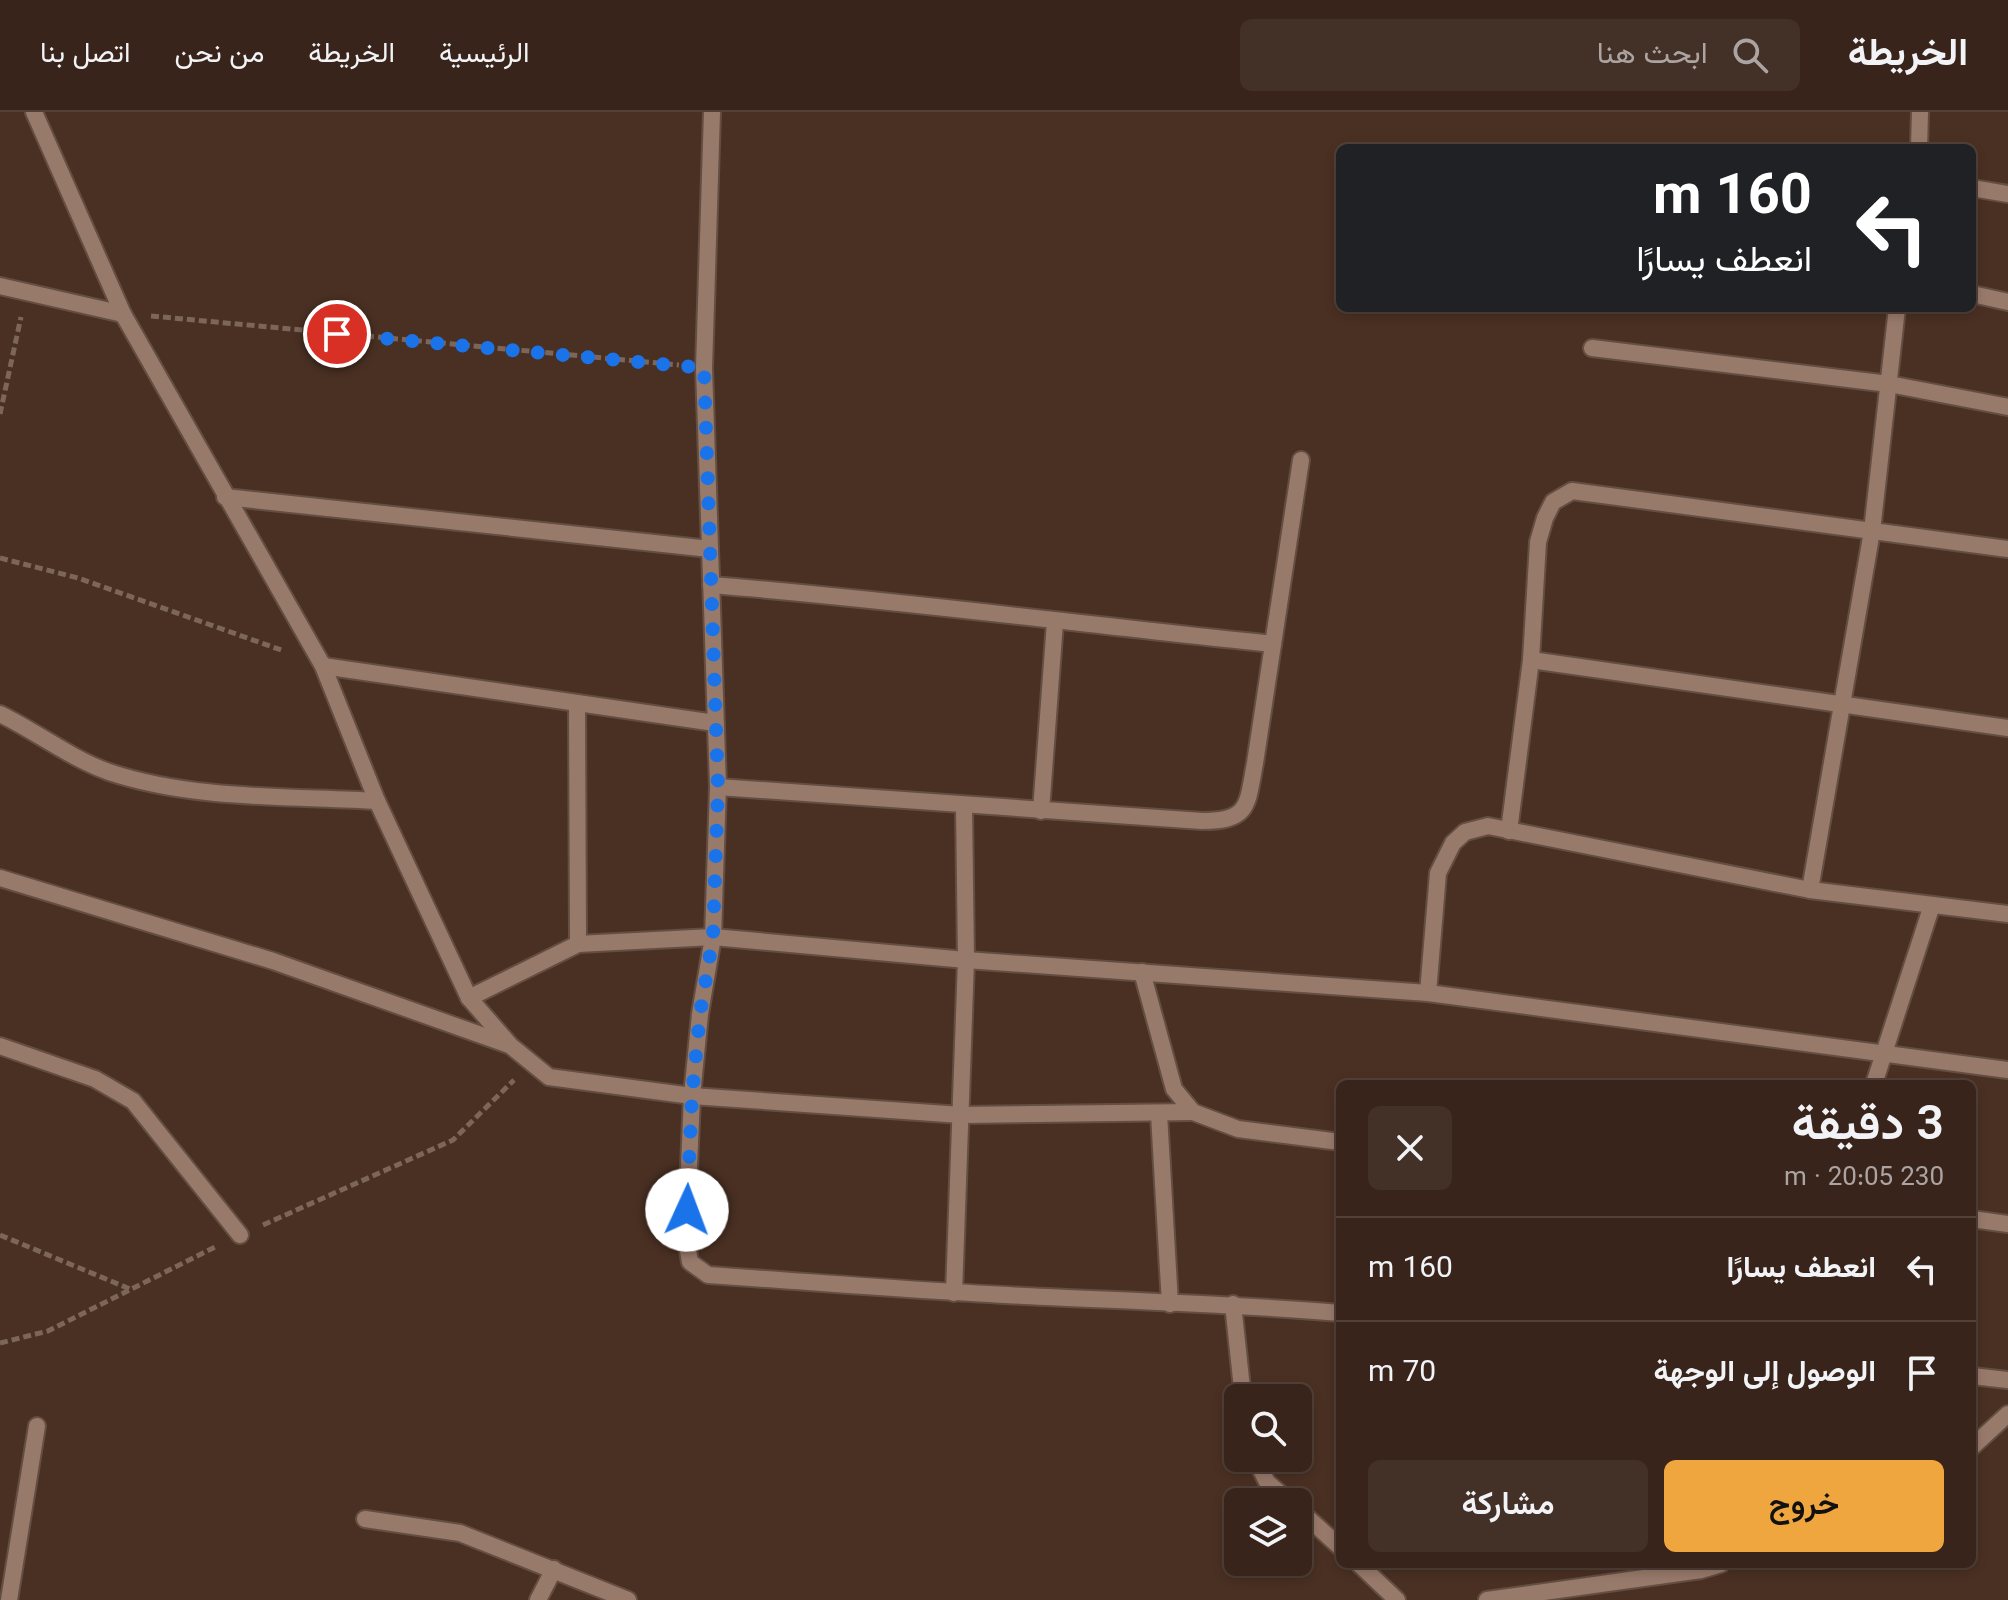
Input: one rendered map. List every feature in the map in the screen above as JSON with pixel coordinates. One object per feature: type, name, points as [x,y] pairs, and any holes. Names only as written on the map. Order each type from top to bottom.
[{"type":"street","points":[[34,112],[123,314],[323,666],[377,801],[469,998],[511,1046],[549,1077],[692,1096],[961,1115],[1193,1112],[1238,1129],[1336,1141]]},
{"type":"street","points":[[712,112],[704,368],[718,787],[713,937],[700,1014],[692,1096],[686,1239],[690,1262],[708,1275],[954,1293],[1170,1304],[1233,1304],[1336,1313]]},
{"type":"street","points":[[1919,144],[1920,112]]},
{"type":"street","points":[[1976,189],[2008,194]]},
{"type":"street","points":[[0,286],[123,314]]},
{"type":"street","points":[[1976,295],[2008,302]]},
{"type":"street","points":[[1810,890],[1872,531],[1897,312]]},
{"type":"street","points":[[1592,348],[1889,384],[2008,407]]},
{"type":"street","points":[[718,787],[1202,821],[1226,821],[1240,815],[1247,804],[1301,460]]},
{"type":"street","points":[[1509,831],[1531,660],[1538,542],[1553,502],[1572,491],[2008,549]]},
{"type":"street","points":[[225,497],[710,549]]},
{"type":"street","points":[[711,585],[799,590],[1055,622],[1273,644]]},
{"type":"street","points":[[1041,811],[1055,622]]},
{"type":"street","points":[[1531,660],[2008,728]]},
{"type":"street","points":[[323,666],[715,723]]},
{"type":"street","points":[[577,703],[578,944]]},
{"type":"street","points":[[0,714],[109,772],[182,790],[377,801]]},
{"type":"street","points":[[954,1293],[966,960],[964,805]]},
{"type":"street","points":[[1428,993],[1438,873],[1453,843],[1465,832],[1488,826],[1810,890],[2008,914]]},
{"type":"street","points":[[0,878],[273,961],[511,1046]]},
{"type":"street","points":[[1875,1080],[1932,905]]},
{"type":"street","points":[[469,998],[578,944],[713,937],[966,960],[1428,993],[2008,1070]]},
{"type":"street","points":[[1142,972],[1174,1089],[1193,1112]]},
{"type":"street","points":[[0,1046],[95,1079],[133,1101],[240,1235]]},
{"type":"street","points":[[1159,1114],[1170,1304]]},
{"type":"street","points":[[1976,1220],[2008,1224]]},
{"type":"street","points":[[1233,1304],[1242,1384]]},
{"type":"street","points":[[1976,1376],[2008,1380]]},
{"type":"street","points":[[1976,1443],[2008,1414]]},
{"type":"street","points":[[9,1600],[37,1426]]},
{"type":"street","points":[[1262,1472],[1274,1488]]},
{"type":"street","points":[[365,1519],[460,1533],[628,1600]]},
{"type":"street","points":[[1312,1522],[1336,1543]]},
{"type":"street","points":[[1363,1568],[1397,1600]]},
{"type":"street","points":[[1487,1600],[1708,1568]]},
{"type":"street","points":[[538,1600],[554,1569]]},
{"type":"path","points":[[0,414],[27,292]]},
{"type":"path","points":[[123,314],[704,368]]},
{"type":"path","points":[[0,558],[78,578],[323,666]]},
{"type":"path","points":[[0,1343],[48,1331],[240,1235],[453,1140],[531,1062]]},
{"type":"path","points":[[0,1235],[131,1289]]},
{"type":"route","points":[[337,334],[704,368],[718,787],[713,937],[700,1014],[692,1096],[687,1210]]}]
